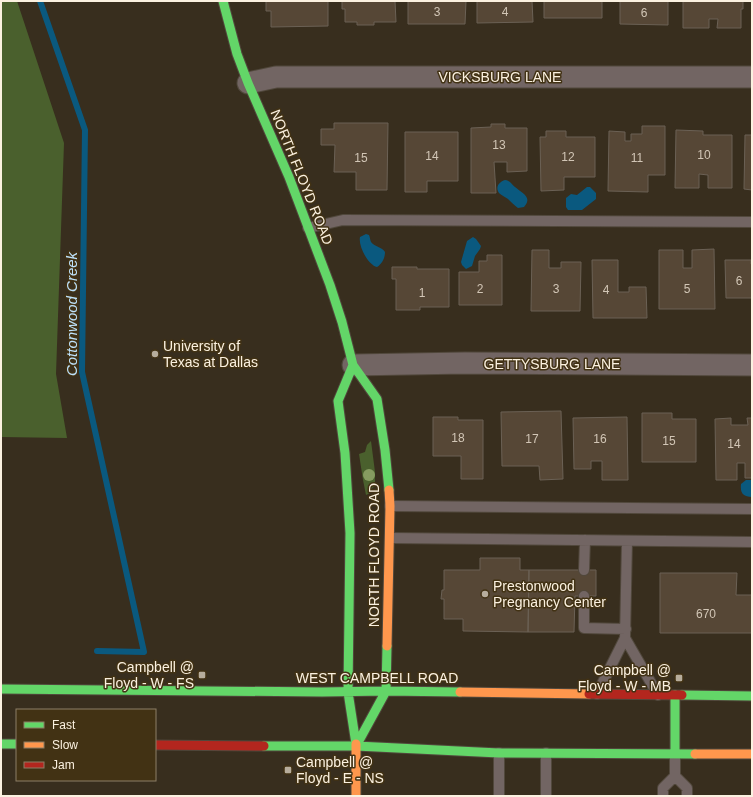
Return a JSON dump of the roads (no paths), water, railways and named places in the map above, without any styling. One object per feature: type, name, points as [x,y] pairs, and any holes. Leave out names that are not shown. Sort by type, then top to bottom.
[{"type":"main road","name":"NORTH FLOYD ROAD","points":[[223,1],[235,47],[248,83],[289,177],[330,285],[342,322],[353,365],[376,399],[386,450],[390,506],[386,691],[356,746]]},
{"type":"main road","name":"NORTH FLOYD ROAD","points":[[353,365],[338,401],[345,453],[350,532],[348,692],[356,746],[356,796]]},
{"type":"main road","name":"WEST CAMPBELL ROAD","points":[[1,689],[322,692],[386,691],[752,696]]},
{"type":"main road","points":[[675,695],[675,754]]},
{"type":"main road","points":[[1,744],[16,744]]},
{"type":"main road","points":[[156,745],[356,746],[500,753],[752,754]]},
{"type":"street","name":"VICKSBURG LANE","points":[[248,83],[276,77],[752,77]]},
{"type":"street","name":"GETTYSBURG LANE","points":[[353,365],[473,363],[752,365]]},
{"type":"lane","points":[[308,228],[343,220],[752,222]]},
{"type":"lane","points":[[390,506],[752,509]]},
{"type":"lane","points":[[390,538],[752,542]]},
{"type":"lane","points":[[584,570],[585,540]]},
{"type":"lane","points":[[597,694],[626,634],[627,541]]},
{"type":"lane","points":[[584,596],[584,628],[626,634]]},
{"type":"lane","points":[[626,634],[658,695]]},
{"type":"lane","points":[[499,796],[500,753]]},
{"type":"lane","points":[[546,753],[546,796]]},
{"type":"lane","points":[[663,796],[663,788],[675,776],[675,754]]},
{"type":"lane","points":[[675,776],[687,788],[687,796]]},
{"type":"water","points":[[505,180],[510,182],[526,196],[527,200],[524,207],[518,208],[499,193],[497,189],[498,185]]},
{"type":"water","points":[[587,187],[590,187],[596,193],[596,199],[582,210],[568,210],[566,207],[566,198],[571,194],[577,195]]},
{"type":"water","points":[[366,234],[369,235],[373,244],[385,252],[383,261],[377,267],[370,263],[362,250],[360,237]]},
{"type":"water","points":[[473,237],[481,246],[475,256],[472,266],[466,269],[461,262],[467,241]]},
{"type":"water","points":[[746,480],[752,480],[752,497],[744,495],[741,490],[741,484]]},
{"type":"waterway","name":"Cottonwood Creek","points":[[40,1],[85,130],[82,372],[144,652],[97,651]]},
{"type":"place","name":"University of Texas at Dallas","points":[[155,354]]},
{"type":"place","name":"Prestonwood Pregnancy Center","points":[[485,594]]},
{"type":"place","name":"Campbell @ Floyd - W - FS","points":[[202,675]]},
{"type":"place","name":"Campbell @ Floyd - W - MB","points":[[679,678]]},
{"type":"place","name":"Campbell @ Floyd - E - NS","points":[[288,770]]}]
